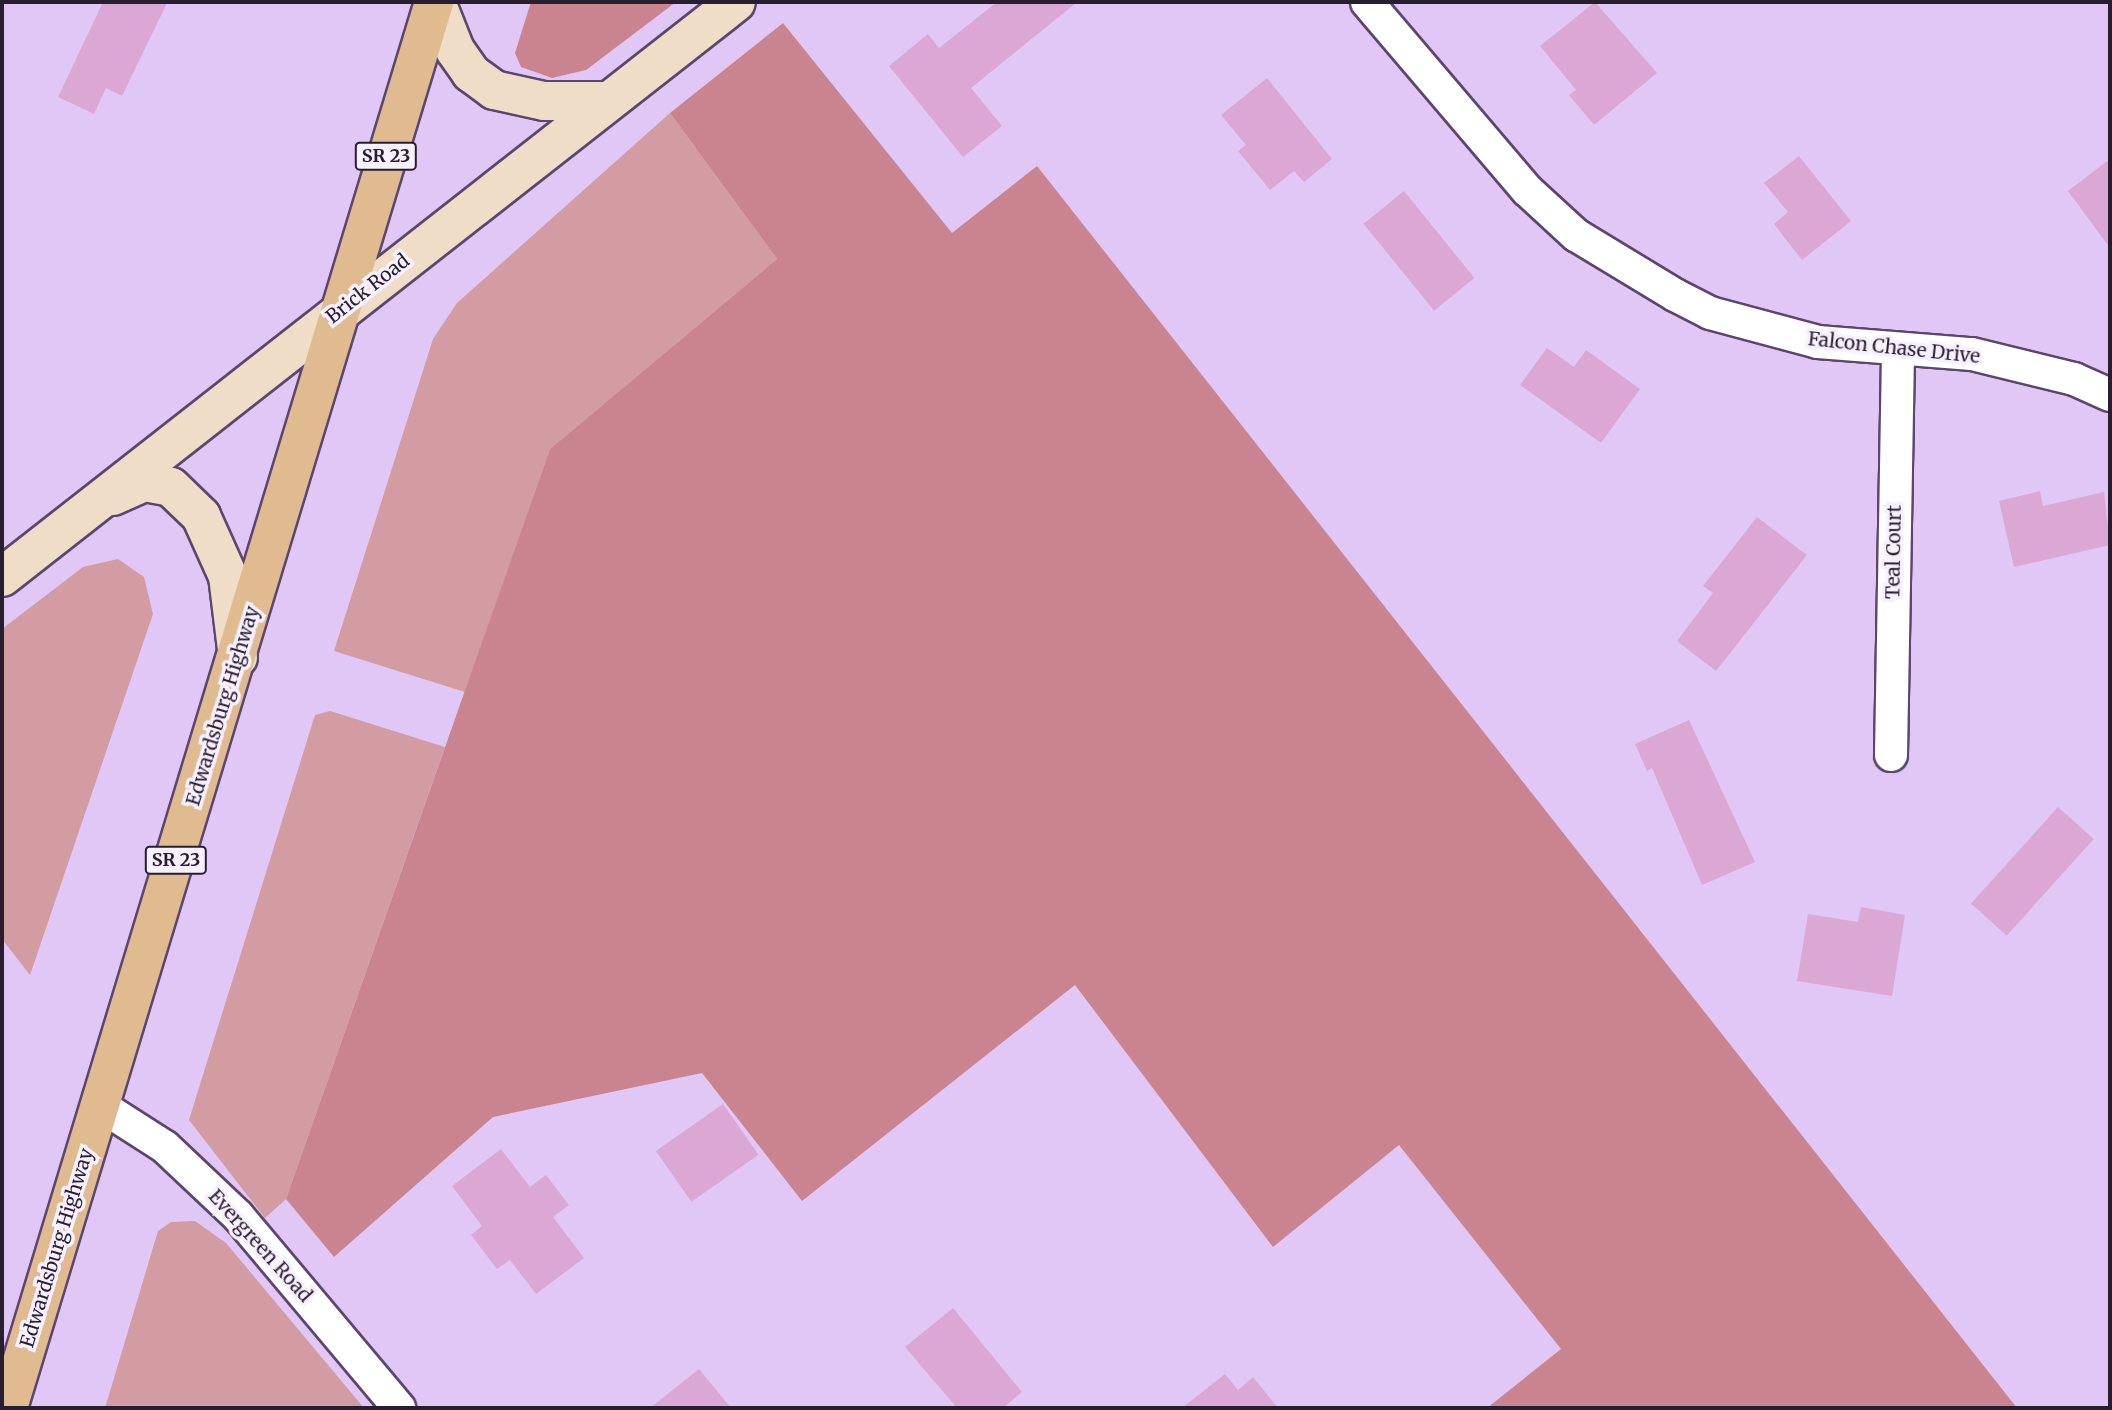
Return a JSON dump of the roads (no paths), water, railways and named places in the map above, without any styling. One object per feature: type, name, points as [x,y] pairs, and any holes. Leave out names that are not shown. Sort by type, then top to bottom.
[{"type":"main road","name":"Edwardsburg Highway","points":[[8,1408],[238,658],[340,310],[435,2]]},
{"type":"street","points":[[435,2],[455,50],[471,73],[494,90],[544,100],[608,101]]},
{"type":"street","name":"Brick Road","points":[[2,577],[736,2]]},
{"type":"street","name":"Falcon Chase Drive","points":[[1373,5],[1527,190],[1624,268],[1710,313],[1818,342],[1972,354],[2074,379],[2110,395]]},
{"type":"street","name":"Teal Court","points":[[1891,755],[1898,349]]},
{"type":"street","points":[[95,504],[145,482],[171,487],[201,516],[228,576],[238,658]]},
{"type":"street","name":"Evergreen Road","points":[[101,1106],[165,1147],[238,1216],[399,1408]]}]
